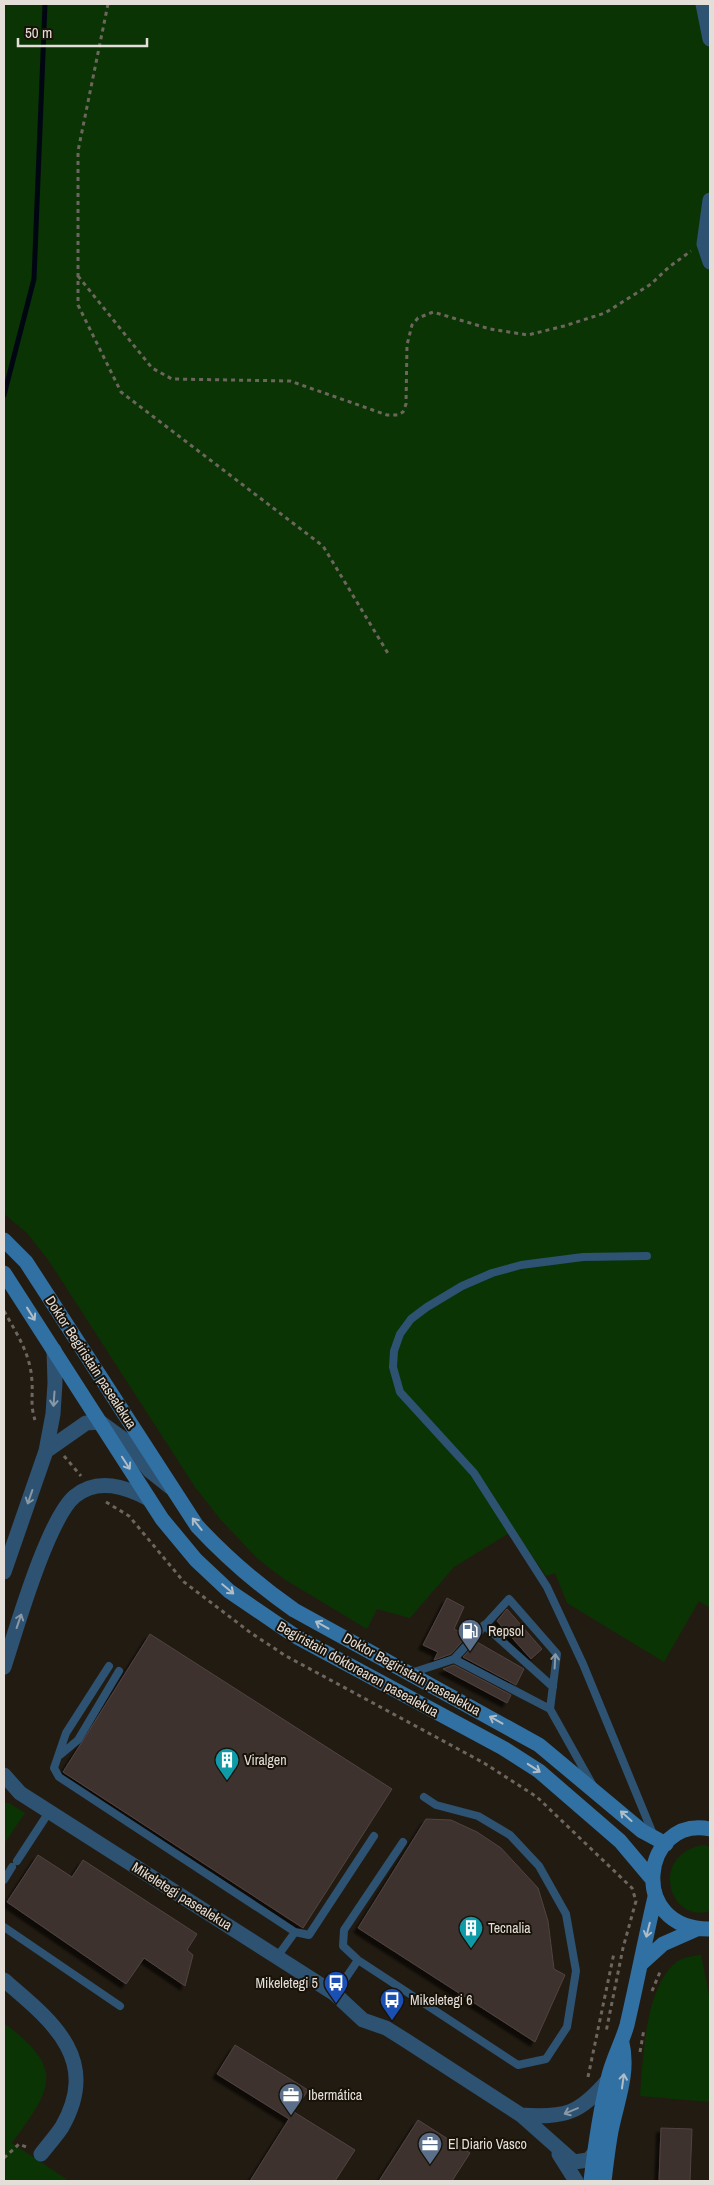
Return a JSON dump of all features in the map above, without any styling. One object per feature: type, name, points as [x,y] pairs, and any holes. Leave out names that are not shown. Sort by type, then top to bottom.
[{"type":"main road","name":"Doktor Begiristain pasealekua","points":[[4,1240],[26,1262],[197,1526],[231,1562],[260,1587],[294,1610],[539,1745],[596,1790],[642,1831],[660,1840]]},
{"type":"main road","name":"Doktor Begiristain pasealekua","points":[[4,1273],[100,1422]]},
{"type":"main road","name":"Begiristain doktorearen pasealekua","points":[[100,1422],[162,1519],[196,1560],[229,1591],[295,1636],[503,1748],[539,1771],[620,1841],[652,1879]]},
{"type":"main road","points":[[704,1929],[684,1926],[672,1919],[662,1909],[655,1897],[652,1879],[653,1866],[658,1854],[660,1840],[691,1829],[710,1829]]},
{"type":"main road","points":[[591,2181],[594,2152],[608,2080],[613,2062],[622,2043],[642,1963],[655,1897]]},
{"type":"main road","points":[[642,1963],[663,1944],[704,1929]]},
{"type":"main road","points":[[604,2181],[614,2119],[623,2082],[625,2056],[622,2043]]},
{"type":"street","points":[[703,4],[710,39]]},
{"type":"street","points":[[710,200],[704,244],[710,262]]},
{"type":"street","points":[[4,1572],[46,1451],[53,1414],[55,1383],[54,1350]]},
{"type":"street","name":"Doktor Begiristain pasealekua","points":[[46,1451],[86,1423],[100,1422],[126,1441],[150,1471],[173,1489]]},
{"type":"street","points":[[4,1667],[56,1523],[74,1496],[87,1489],[114,1486],[130,1490],[149,1499]]},
{"type":"street","name":"Mikeletegi pasealekua","points":[[4,1775],[20,1793],[339,1997],[363,2020],[386,2028],[521,2115],[574,2162],[588,2160],[594,2152]]},
{"type":"street","name":"Mikeletegi pasealekua","points":[[4,1790],[20,1793]]},
{"type":"street","points":[[4,1980],[62,2034],[74,2058],[78,2076],[74,2099],[62,2127],[41,2154]]},
{"type":"street","name":"Mikeletegi pasealekua","points":[[521,2115],[549,2117],[579,2108],[593,2098],[608,2080]]},
{"type":"street","points":[[594,2152],[604,2144],[608,2126],[614,2119]]},
{"type":"street","name":"Mikeletegi pasealekua","points":[[556,2148],[576,2181]]},
{"type":"lane","points":[[647,1256],[583,1257],[520,1265],[492,1273],[455,1290],[427,1306],[411,1319],[400,1334],[394,1351],[393,1366],[400,1392],[474,1473],[547,1587],[583,1664],[597,1704],[660,1840]]},
{"type":"lane","points":[[411,1674],[454,1658],[509,1599],[557,1654],[550,1709]]},
{"type":"lane","points":[[484,1625],[553,1687]]},
{"type":"lane","points":[[454,1658],[550,1709],[596,1790]]},
{"type":"lane","points":[[109,1666],[66,1733],[54,1768],[59,1777],[295,1932],[309,1936],[374,1836]]},
{"type":"lane","points":[[60,1754],[78,1740],[119,1671]]},
{"type":"lane","points":[[403,1842],[344,1930],[343,1946],[358,1960],[518,2065],[546,2059],[567,2027],[576,1971],[566,1914],[540,1866],[510,1835],[478,1816],[436,1804],[424,1797]]},
{"type":"lane","points":[[4,1880],[49,1812]]},
{"type":"lane","points":[[4,1928],[120,2006]]},
{"type":"lane","points":[[277,1957],[295,1932]]},
{"type":"lane","points":[[339,1997],[358,1960]]},
{"type":"path","points":[[108,4],[78,151],[78,305],[121,392],[323,546],[389,655]]},
{"type":"path","points":[[78,276],[152,368],[172,379],[290,381],[387,415],[398,415],[404,412],[406,404],[407,345],[412,325],[418,318],[433,312],[490,329],[528,335],[564,326],[605,312],[651,284],[684,255],[704,244]]},
{"type":"path","points":[[4,1311],[26,1348],[32,1382],[30,1404],[37,1425]]},
{"type":"path","points":[[62,1454],[86,1481]]},
{"type":"path","points":[[100,1497],[129,1516],[184,1582],[251,1633],[286,1656],[484,1763],[537,1797],[632,1888],[636,1901],[623,1948],[606,2033]]},
{"type":"path","points":[[588,2080],[614,1953]]},
{"type":"path","points":[[4,2158],[19,2144],[41,2154]]},
{"type":"green space","points":[[4,4],[710,4],[710,1608],[699,1601],[664,1662],[567,1603],[555,1573],[546,1576],[514,1530],[454,1567],[410,1618],[377,1609],[367,1629],[284,1579],[258,1559],[220,1519],[195,1487],[49,1261],[27,1233],[4,1214]]},
{"type":"green space","points":[[4,1803],[9,1803],[25,1813],[4,1844]]},
{"type":"green space","points":[[704,1845],[710,1847],[710,1911],[695,1912],[684,1907],[675,1898],[671,1886],[671,1873],[676,1861],[687,1851]]},
{"type":"green space","points":[[701,1955],[710,2000],[710,2102],[640,2096],[648,2023],[652,2004],[659,1987],[667,1972],[678,1961]]},
{"type":"green space","points":[[4,2023],[24,2039],[37,2053],[44,2066],[46,2079],[44,2093],[37,2107],[12,2143],[69,2181],[4,2181]]},
{"type":"building","points":[[447,1598],[464,1607],[454,1629],[467,1636],[451,1654],[434,1660],[438,1652],[423,1645]]},
{"type":"building","points":[[507,1609],[542,1649],[531,1659],[497,1621]]},
{"type":"building","name":"Viralgen","points":[[150,1634],[392,1789],[303,1928],[63,1772]]},
{"type":"building","points":[[477,1642],[524,1669],[516,1685],[463,1657]]},
{"type":"building","points":[[454,1665],[511,1695],[507,1703],[443,1669]]},
{"type":"building","name":"Tecnalia","points":[[426,1819],[451,1820],[477,1832],[501,1848],[538,1888],[548,1921],[554,1969],[565,1975],[535,2042],[358,1928]]},
{"type":"building","points":[[38,1855],[72,1877],[83,1860],[197,1934],[187,1950],[193,1955],[185,1986],[144,1958],[126,1984],[7,1902]]},
{"type":"building","name":"Ibermática","points":[[235,2045],[308,2090],[294,2112],[355,2150],[335,2181],[250,2181],[289,2119],[217,2074]]},
{"type":"building","points":[[418,2120],[470,2153],[452,2181],[379,2181]]},
{"type":"building","points":[[661,2128],[692,2129],[690,2181],[659,2181]]},
{"type":"waterway","points":[[4,395],[34,279],[45,4]]},
{"type":"place","name":"Repsol","points":[[470,1652]]},
{"type":"place","name":"Viralgen","points":[[227,1781]]},
{"type":"place","name":"Tecnalia","points":[[471,1949]]},
{"type":"place","name":"Mikeletegi 5","points":[[336,2004]]},
{"type":"place","name":"Mikeletegi 6","points":[[392,2021]]},
{"type":"place","name":"Ibermática","points":[[291,2116]]},
{"type":"place","name":"El Diario Vasco","points":[[430,2165]]}]
